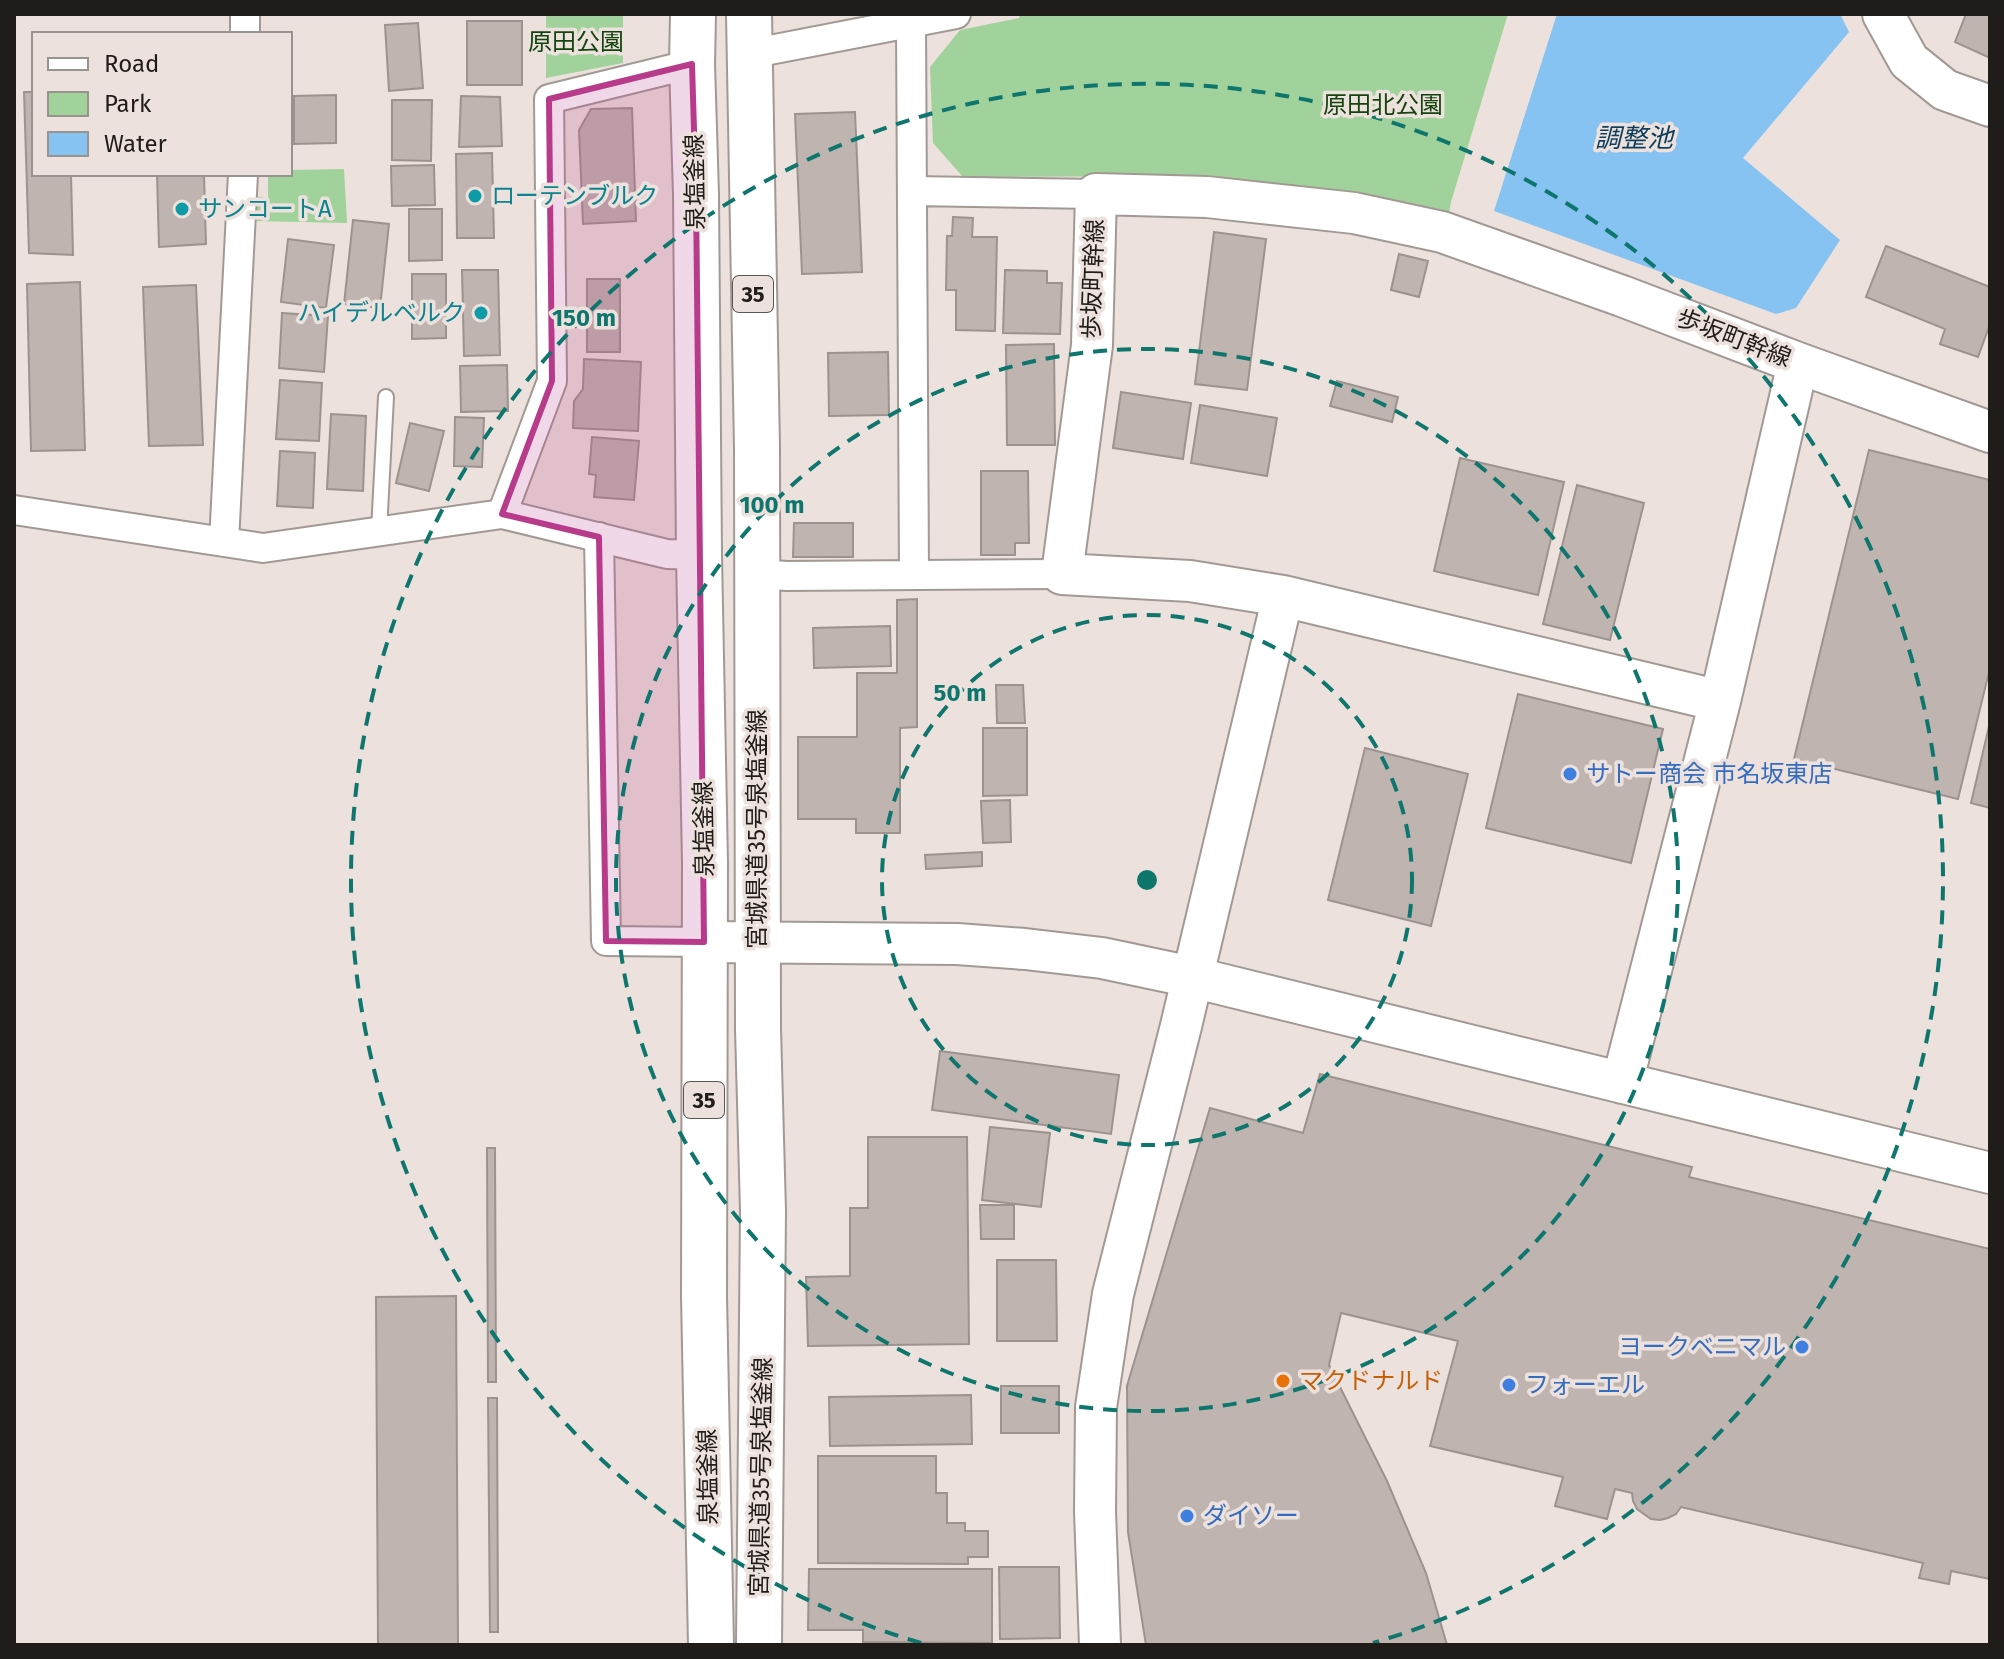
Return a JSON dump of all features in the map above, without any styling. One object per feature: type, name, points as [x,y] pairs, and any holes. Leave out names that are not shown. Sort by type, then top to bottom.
[{"type":"main road","name":"泉塩釜線","points":[[693,14],[705,863],[704,1296],[711,1645]]},
{"type":"main road","name":"宮城県道35号泉塩釜線","points":[[749,34],[757,448],[757,941],[763,1211],[759,1645]]},
{"type":"street","points":[[749,34],[866,23],[911,23],[956,14]]},
{"type":"street","points":[[1883,14],[1909,61],[1945,90],[1990,106]]},
{"type":"street","points":[[911,23],[914,575]]},
{"type":"street","points":[[502,514],[552,381],[549,99],[692,64]]},
{"type":"street","points":[[224,542],[243,176]]},
{"type":"street","points":[[913,191],[1096,194]]},
{"type":"street","name":"歩坂町幹線","points":[[1062,574],[1092,345],[1096,194],[1207,197],[1354,213],[1442,232],[1990,432]]},
{"type":"street","points":[[1622,1083],[1720,701],[1798,363]]},
{"type":"street","points":[[14,510],[263,548],[502,514],[667,554],[699,555]]},
{"type":"street","points":[[599,537],[606,941],[957,944],[1102,958],[1192,977],[1990,1173]]},
{"type":"street","points":[[756,574],[1062,574],[1190,581],[1283,596],[1720,701]]},
{"type":"street","points":[[1100,1645],[1095,1512],[1096,1407],[1113,1294],[1176,1047],[1283,596]]},
{"type":"lane","points":[[379,531],[386,397]]},
{"type":"highlighted area","points":[[692,64],[696,195],[704,942],[606,941],[599,537],[502,514],[552,381],[549,99]]},
{"type":"green space","name":"原田公園","points":[[546,14],[623,14],[623,63],[546,78]]},
{"type":"green space","name":"原田北公園","points":[[1020,14],[1508,14],[1448,219],[1360,194],[1208,176],[963,177],[933,143],[930,67],[960,30],[1019,18]]},
{"type":"green space","points":[[344,169],[347,223],[255,221],[255,196],[268,198],[268,176],[292,176],[292,170]]},
{"type":"water","name":"調整池","points":[[1557,14],[1840,14],[1849,32],[1743,158],[1840,240],[1796,308],[1776,314],[1494,211]]},
{"type":"building","points":[[1966,14],[1990,14],[1990,58],[1955,42]]},
{"type":"building","points":[[467,21],[522,21],[522,85],[467,85]]},
{"type":"building","points":[[418,23],[423,88],[389,91],[385,25]]},
{"type":"building","points":[[24,92],[32,92],[32,176],[71,176],[73,255],[29,253]]},
{"type":"building","points":[[336,95],[336,143],[294,144],[294,96]]},
{"type":"building","points":[[461,96],[500,97],[502,146],[459,147]]},
{"type":"building","points":[[392,100],[432,100],[431,161],[392,160]]},
{"type":"building","points":[[632,108],[636,221],[583,224],[579,130],[591,109]]},
{"type":"building","points":[[855,112],[862,272],[802,274],[795,114]]},
{"type":"building","name":"ローテンブルク","points":[[492,153],[494,238],[457,238],[456,154]]},
{"type":"building","points":[[434,165],[435,205],[392,206],[391,166]]},
{"type":"building","name":"サンコートA","points":[[157,176],[204,176],[206,244],[159,247]]},
{"type":"building","points":[[409,209],[442,209],[442,260],[409,261]]},
{"type":"building","points":[[953,217],[973,218],[972,237],[997,237],[995,331],[956,330],[956,290],[946,290],[947,236],[952,236]]},
{"type":"building","points":[[353,220],[389,224],[380,308],[344,304]]},
{"type":"building","points":[[1214,232],[1266,239],[1247,390],[1195,384]]},
{"type":"building","points":[[288,239],[334,245],[326,308],[281,302]]},
{"type":"building","points":[[1886,246],[1990,287],[1990,324],[1978,357],[1940,344],[1945,329],[1866,297]]},
{"type":"building","points":[[1399,254],[1428,261],[1419,297],[1391,290]]},
{"type":"building","name":"ハイデルベルク","points":[[462,270],[498,270],[500,355],[464,356]]},
{"type":"building","points":[[1005,270],[1047,271],[1047,283],[1062,283],[1060,334],[1003,333]]},
{"type":"building","points":[[412,274],[446,274],[446,338],[412,339]]},
{"type":"building","points":[[587,279],[620,279],[620,352],[587,352]]},
{"type":"building","points":[[80,282],[85,450],[31,451],[27,284]]},
{"type":"building","points":[[196,285],[203,445],[149,446],[143,287]]},
{"type":"building","points":[[282,313],[328,316],[324,372],[279,368]]},
{"type":"building","points":[[1054,344],[1055,445],[1007,445],[1006,345]]},
{"type":"building","points":[[888,352],[889,415],[829,416],[828,353]]},
{"type":"building","points":[[584,359],[641,362],[638,431],[573,428],[574,401],[583,389]]},
{"type":"building","points":[[507,365],[508,411],[461,412],[460,366]]},
{"type":"building","points":[[280,380],[322,383],[319,441],[276,439]]},
{"type":"building","points":[[1337,381],[1398,397],[1392,422],[1330,406]]},
{"type":"building","points":[[1121,392],[1191,403],[1183,459],[1113,448]]},
{"type":"building","points":[[1200,405],[1277,418],[1267,476],[1191,463]]},
{"type":"building","points":[[331,414],[366,416],[363,491],[327,489]]},
{"type":"building","points":[[455,417],[484,418],[482,467],[454,466]]},
{"type":"building","points":[[410,423],[444,431],[429,491],[396,483]]},
{"type":"building","points":[[592,437],[639,441],[634,500],[594,497],[596,475],[589,474]]},
{"type":"building","points":[[1869,450],[1990,480],[1990,668],[1958,799],[1794,759]]},
{"type":"building","points":[[280,451],[315,453],[313,508],[277,506]]},
{"type":"building","points":[[1460,458],[1564,482],[1538,595],[1434,571]]},
{"type":"building","points":[[981,471],[1028,471],[1029,543],[1015,543],[1015,555],[981,555]]},
{"type":"building","points":[[1577,485],[1644,503],[1610,640],[1543,624]]},
{"type":"building","points":[[794,523],[853,523],[853,557],[793,557]]},
{"type":"building","points":[[917,599],[917,727],[900,728],[900,833],[856,833],[856,819],[798,819],[798,737],[857,737],[857,673],[897,673],[897,600]]},
{"type":"building","points":[[890,626],[891,666],[814,668],[813,628]]},
{"type":"building","points":[[996,685],[1023,685],[1025,723],[997,723]]},
{"type":"building","points":[[1518,694],[1663,729],[1631,863],[1486,828]]},
{"type":"building","points":[[1990,722],[1990,808],[1971,803]]},
{"type":"building","points":[[983,728],[1027,728],[1027,795],[983,796]]},
{"type":"building","points":[[1365,748],[1468,774],[1431,926],[1328,900]]},
{"type":"building","points":[[1010,800],[1011,842],[983,843],[981,801]]},
{"type":"building","points":[[982,852],[982,866],[926,869],[925,855]]},
{"type":"building","points":[[940,1051],[1119,1075],[1111,1134],[932,1110]]},
{"type":"building","points":[[1320,1074],[1692,1167],[1689,1177],[1990,1249],[1990,1579],[1951,1571],[1949,1584],[1919,1578],[1923,1563],[1681,1507],[1668,1518],[1651,1519],[1637,1509],[1632,1493],[1615,1489],[1607,1519],[1555,1506],[1563,1477],[1430,1446],[1458,1341],[1341,1313],[1329,1365],[1387,1481],[1426,1573],[1447,1645],[1146,1645],[1128,1532],[1127,1386],[1210,1108],[1303,1133]]},
{"type":"building","points":[[990,1127],[1050,1133],[1041,1207],[982,1200]]},
{"type":"building","points":[[868,1137],[967,1137],[969,1344],[808,1346],[806,1277],[850,1276],[850,1208],[868,1208]]},
{"type":"building","points":[[487,1148],[495,1148],[496,1382],[488,1382]]},
{"type":"building","points":[[980,1205],[1014,1205],[1014,1239],[981,1239]]},
{"type":"building","points":[[997,1260],[1056,1260],[1057,1341],[997,1341]]},
{"type":"building","points":[[456,1296],[458,1645],[378,1645],[376,1297]]},
{"type":"building","points":[[1001,1386],[1059,1386],[1059,1433],[1001,1433]]},
{"type":"building","points":[[971,1395],[972,1444],[830,1446],[829,1397]]},
{"type":"building","points":[[488,1398],[497,1398],[498,1632],[490,1632]]},
{"type":"building","points":[[818,1456],[936,1456],[936,1493],[947,1493],[947,1523],[965,1523],[965,1531],[988,1531],[988,1557],[968,1557],[968,1564],[818,1563]]},
{"type":"building","points":[[999,1567],[1059,1567],[1060,1638],[1000,1639]]},
{"type":"building","points":[[809,1569],[992,1569],[992,1643],[863,1642],[863,1630],[808,1630]]},
{"type":"place","name":"ローテンブルク","points":[[475,196]]},
{"type":"place","name":"サンコートA","points":[[182,209]]},
{"type":"place","name":"ハイデルベルク","points":[[481,313]]},
{"type":"place","name":"サトー商会 市名坂東店","points":[[1570,774]]},
{"type":"place","name":"ヨークベニマル","points":[[1802,1347]]},
{"type":"place","name":"マクドナルド","points":[[1283,1381]]},
{"type":"place","name":"フォーエル","points":[[1509,1385]]},
{"type":"place","name":"ダイソー","points":[[1187,1516]]}]
